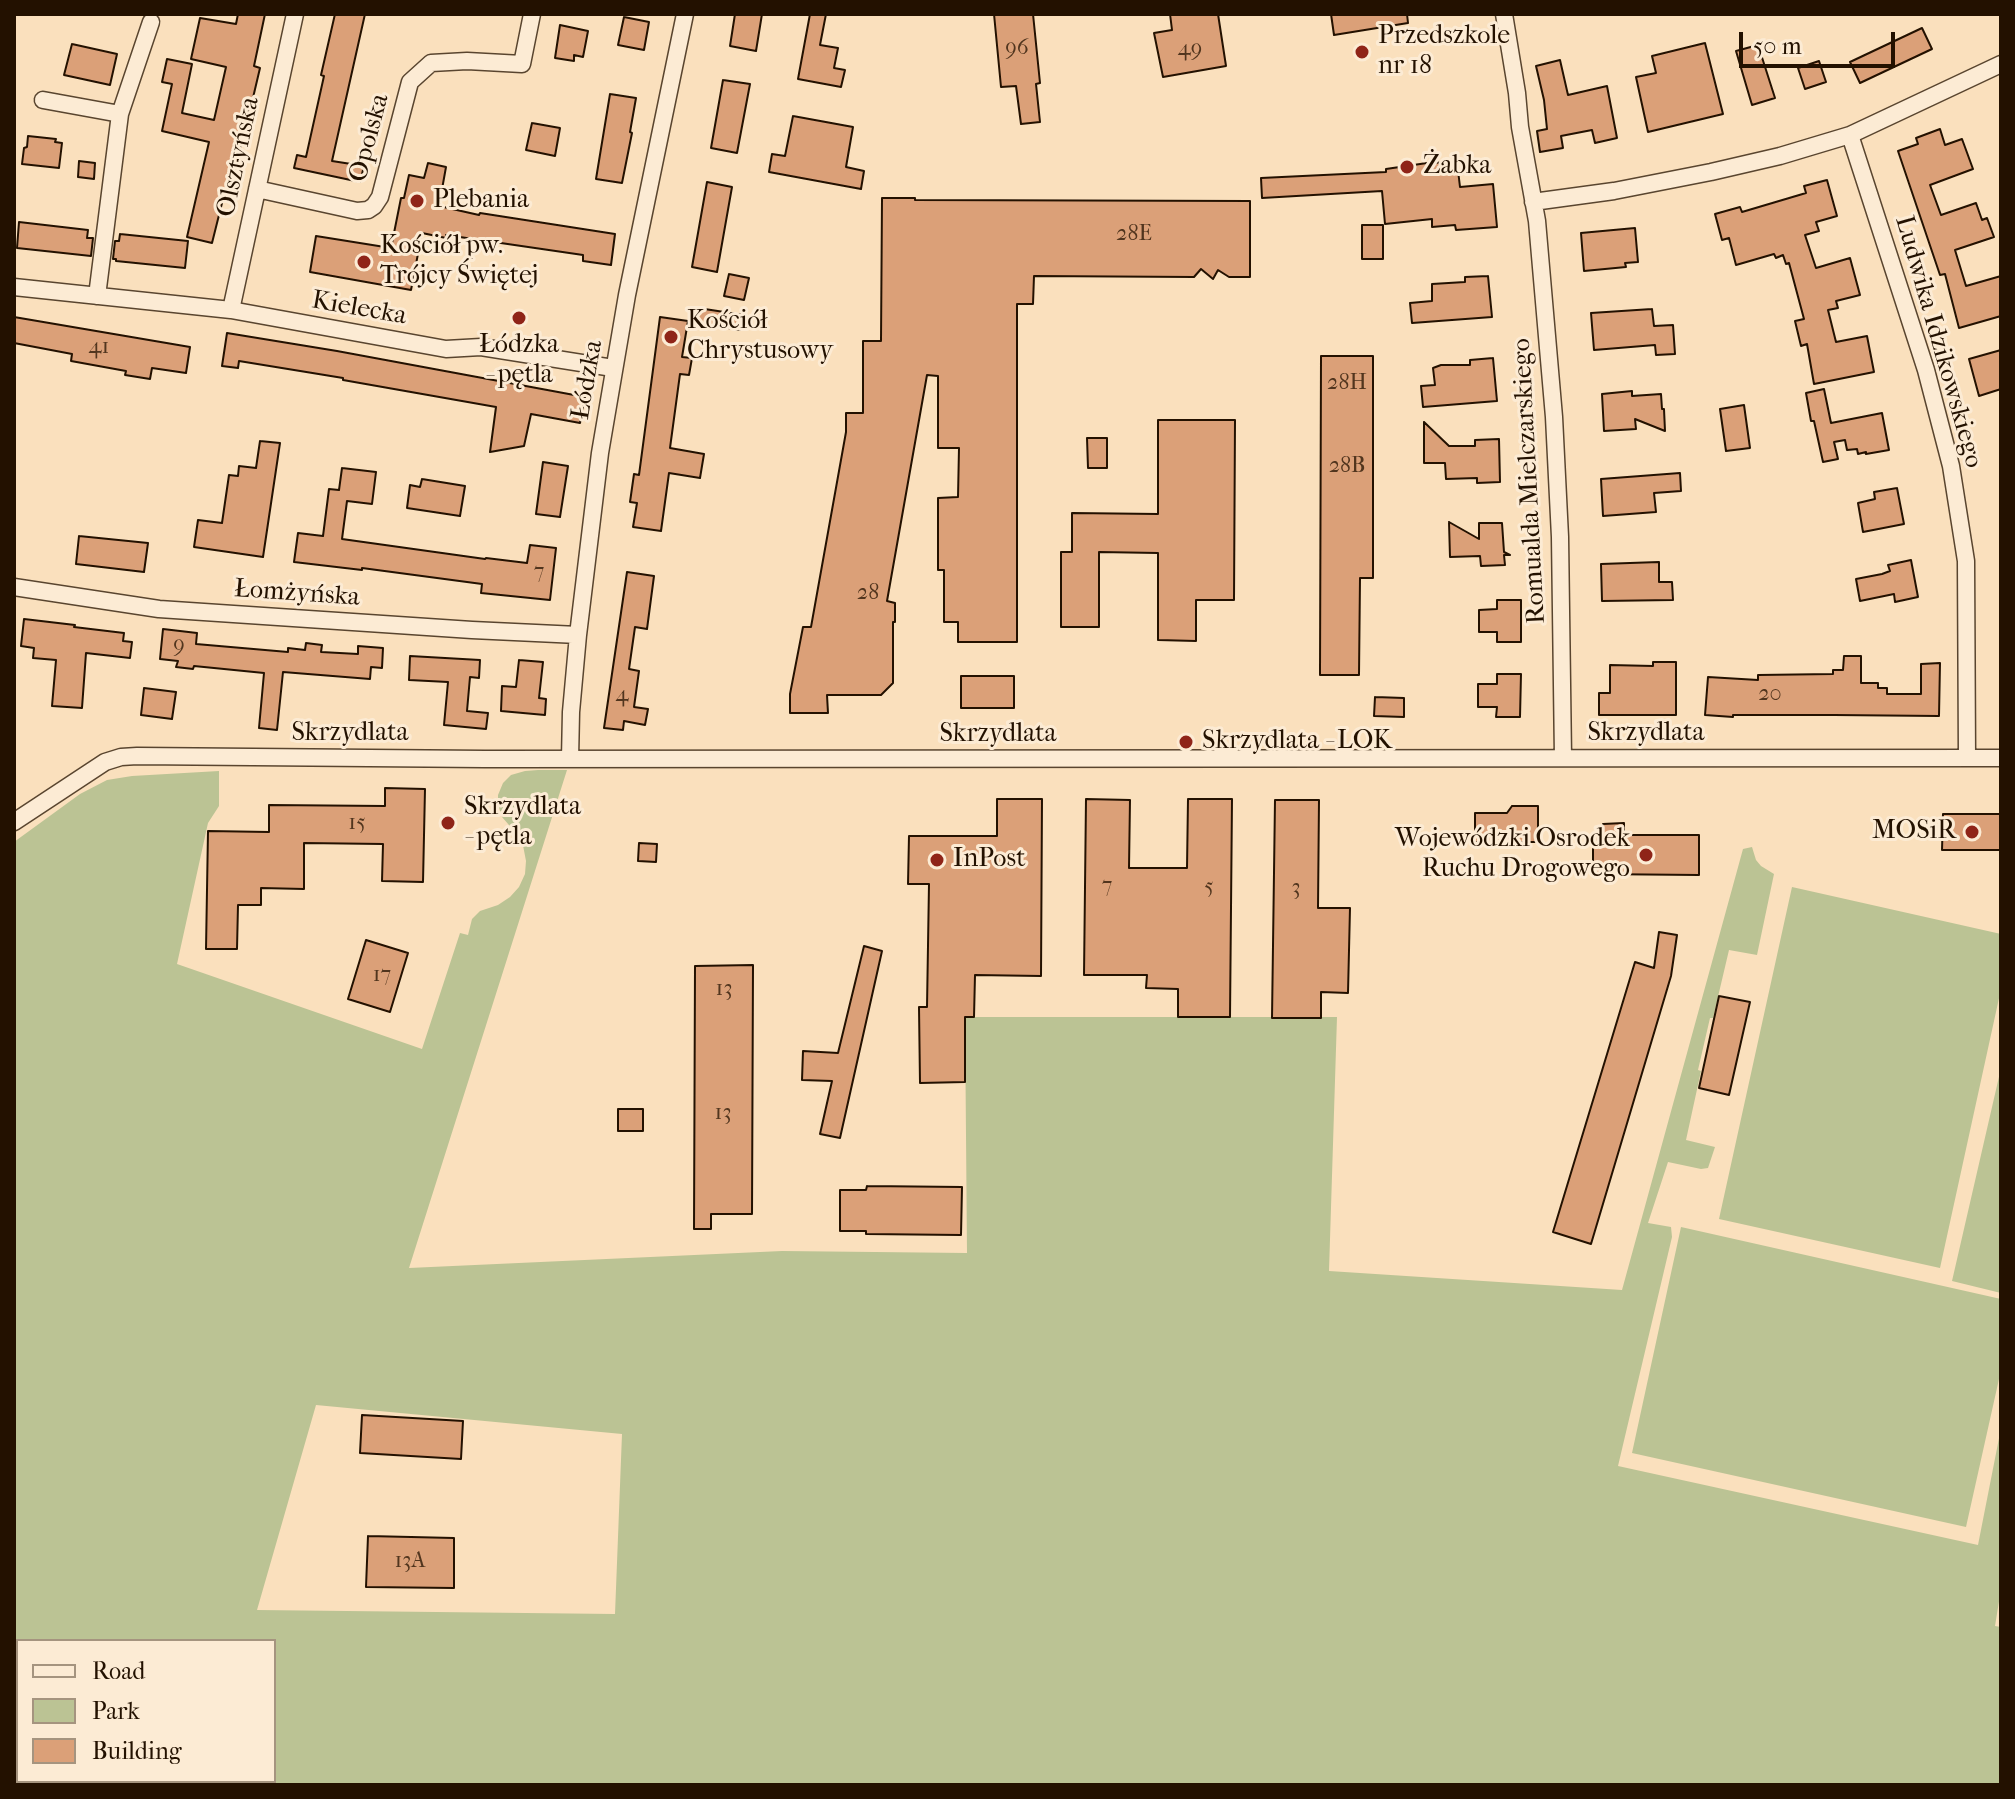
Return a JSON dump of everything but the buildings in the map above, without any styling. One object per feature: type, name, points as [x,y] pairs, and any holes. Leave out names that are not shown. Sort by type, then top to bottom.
[{"type":"street","name":"Olsztyńska","points":[[231,310],[295,14]]},
{"type":"street","name":"Opolska","points":[[257,189],[357,211],[368,210],[380,197],[410,82],[431,63],[522,64],[532,14]]},
{"type":"street","name":"Łódzka","points":[[570,759],[578,635],[613,368],[685,14]]},
{"type":"street","name":"Romualda Mielczarskiego","points":[[1504,14],[1537,221],[1554,417],[1560,537],[1563,758]]},
{"type":"street","points":[[97,296],[120,114],[151,22]]},
{"type":"street","points":[[1533,202],[1614,191],[1780,156],[1850,135],[2001,64]]},
{"type":"street","points":[[43,100],[120,114]]},
{"type":"street","name":"Ludwika Idzikowskiego","points":[[1850,135],[1926,370],[1951,466],[1966,561],[1967,758]]},
{"type":"street","name":"Kielecka","points":[[14,287],[231,310],[446,349],[481,347],[613,368]]},
{"type":"street","name":"Łomżyńska","points":[[14,587],[159,609],[578,635]]},
{"type":"street","name":"Skrzydlata","points":[[14,822],[105,762],[121,757],[2001,758]]},
{"type":"green space","points":[[567,770],[409,1268],[782,1251],[967,1253],[965,1017],[1337,1017],[1329,1271],[1622,1290],[1743,849],[1752,847],[1756,860],[1774,874],[1757,955],[1729,950],[1698,1070],[1701,1071],[1686,1140],[1715,1147],[1708,1168],[1668,1162],[1648,1223],[1671,1227],[1672,1237],[1618,1466],[1978,1545],[2001,1428],[2001,1589],[1995,1626],[2001,1627],[2001,1785],[206,1785],[276,1783],[276,1639],[16,1639],[16,1783],[172,1783],[14,1785],[14,842],[80,794],[107,780],[219,771],[219,806],[208,823],[177,964],[422,1049],[460,933],[468,935],[472,919],[480,911],[510,897],[525,874],[522,840],[502,817],[498,804],[503,783],[511,775],[525,771]],"holes":[[[316,1405],[622,1434],[615,1614],[257,1610]]]},
{"type":"green space","points":[[1792,887],[2001,934],[2001,989],[1940,1268],[1719,1219]]},
{"type":"green space","points":[[2001,1068],[2001,1293],[1952,1281]]},
{"type":"green space","points":[[1681,1227],[2001,1299],[2001,1370],[1966,1527],[1632,1453]]},
{"type":"place","name":"Przedszkole nr 18","points":[[1362,52]]},
{"type":"place","name":"Żabka","points":[[1407,167]]},
{"type":"place","name":"Plebania","points":[[417,201]]},
{"type":"place","name":"Kościół pw. Trójcy Świętej","points":[[364,262]]},
{"type":"place","name":"Łódzka - pętla","points":[[519,318]]},
{"type":"place","name":"Kościół Chrystusowy","points":[[671,337]]},
{"type":"place","name":"Skrzydlata - LOK","points":[[1186,742]]},
{"type":"place","name":"Skrzydlata - pętla","points":[[448,823]]},
{"type":"place","name":"MOSiR","points":[[1972,832]]},
{"type":"place","name":"Wojewódzki Osrodek Ruchu Drogowego","points":[[1646,855]]},
{"type":"place","name":"InPost","points":[[937,860]]}]
